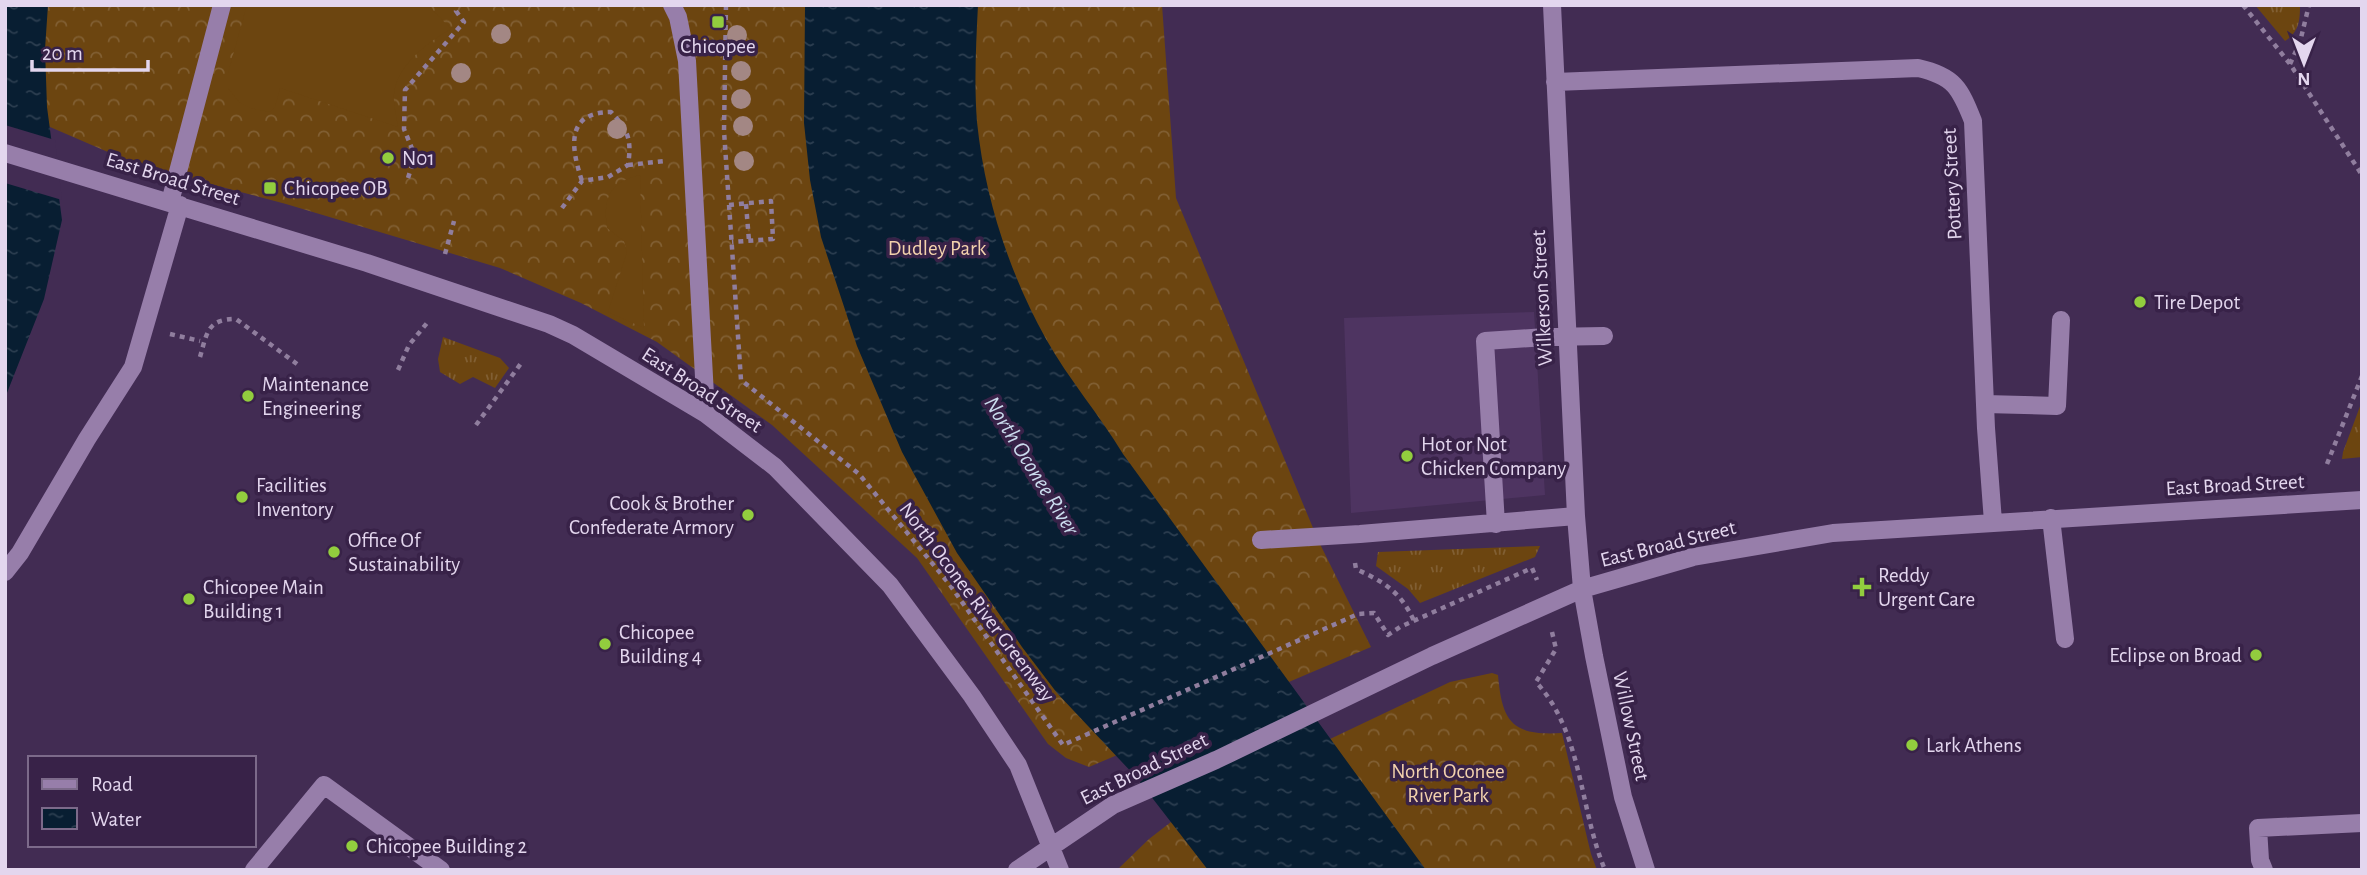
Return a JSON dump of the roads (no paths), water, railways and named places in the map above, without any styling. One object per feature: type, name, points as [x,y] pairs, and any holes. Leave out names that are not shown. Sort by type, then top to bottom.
[{"type":"street","points":[[5,572],[20,553],[133,367],[222,5]]},
{"type":"street","points":[[671,5],[678,17],[687,61],[706,414]]},
{"type":"street","name":"Wilkerson Street","points":[[1552,5],[1576,516],[1582,589]]},
{"type":"street","name":"Pottery Street","points":[[1555,82],[1918,68],[1938,73],[1956,85],[1973,121],[1985,404],[1993,522]]},
{"type":"street","name":"East Broad Street","points":[[5,153],[175,203],[549,324],[573,335],[706,414],[775,467],[890,585],[972,696],[1018,765],[1052,845],[1113,805],[1216,760],[1410,666],[1582,589],[1693,557],[1833,533],[2362,500]]},
{"type":"street","points":[[1985,404],[2057,406],[2061,320]]},
{"type":"street","points":[[1496,524],[1485,341],[1604,336]]},
{"type":"street","points":[[1261,540],[1576,516]]},
{"type":"street","points":[[2051,519],[2066,639]]},
{"type":"street","name":"Willow Street","points":[[1582,589],[1623,797],[1646,870]]},
{"type":"street","points":[[254,870],[324,785],[441,870]]},
{"type":"street","points":[[2264,870],[2260,860],[2258,828],[2362,823]]},
{"type":"street","points":[[1017,870],[1052,845],[1060,870]]},
{"type":"water","points":[[5,5],[48,5],[45,49],[47,107],[62,220],[44,299],[5,398]]},
{"type":"water","name":"North Oconee River","points":[[805,5],[978,5],[976,93],[981,151],[1001,234],[1033,314],[1055,354],[1123,454],[1426,870],[1208,870],[1136,777],[1057,693],[1022,647],[957,553],[902,452],[857,346],[821,237],[810,180],[804,123]]},
{"type":"place","name":"Chicopee","points":[[718,22]]},
{"type":"place","name":"N01","points":[[388,158]]},
{"type":"place","name":"Chicopee OB","points":[[270,188]]},
{"type":"place","name":"Tire Depot","points":[[2140,302]]},
{"type":"place","name":"Maintenance Engineering","points":[[248,396]]},
{"type":"place","name":"Hot or Not Chicken Company","points":[[1407,456]]},
{"type":"place","name":"Facilities Inventory","points":[[242,497]]},
{"type":"place","name":"Cook & Brother Confederate Armory","points":[[748,515]]},
{"type":"place","name":"Office Of Sustainability","points":[[334,552]]},
{"type":"place","name":"Reddy Urgent Care","points":[[1862,587]]},
{"type":"place","name":"Chicopee Main Building 1","points":[[189,599]]},
{"type":"place","name":"Chicopee Building 4","points":[[605,644]]},
{"type":"place","name":"Eclipse on Broad","points":[[2256,655]]},
{"type":"place","name":"Lark Athens","points":[[1912,745]]},
{"type":"place","name":"Chicopee Building 2","points":[[352,846]]},
{"type":"park label","name":"Dudley Park","points":[[937,248]]},
{"type":"park label","name":"North Oconee River Park","points":[[1448,783]]}]
